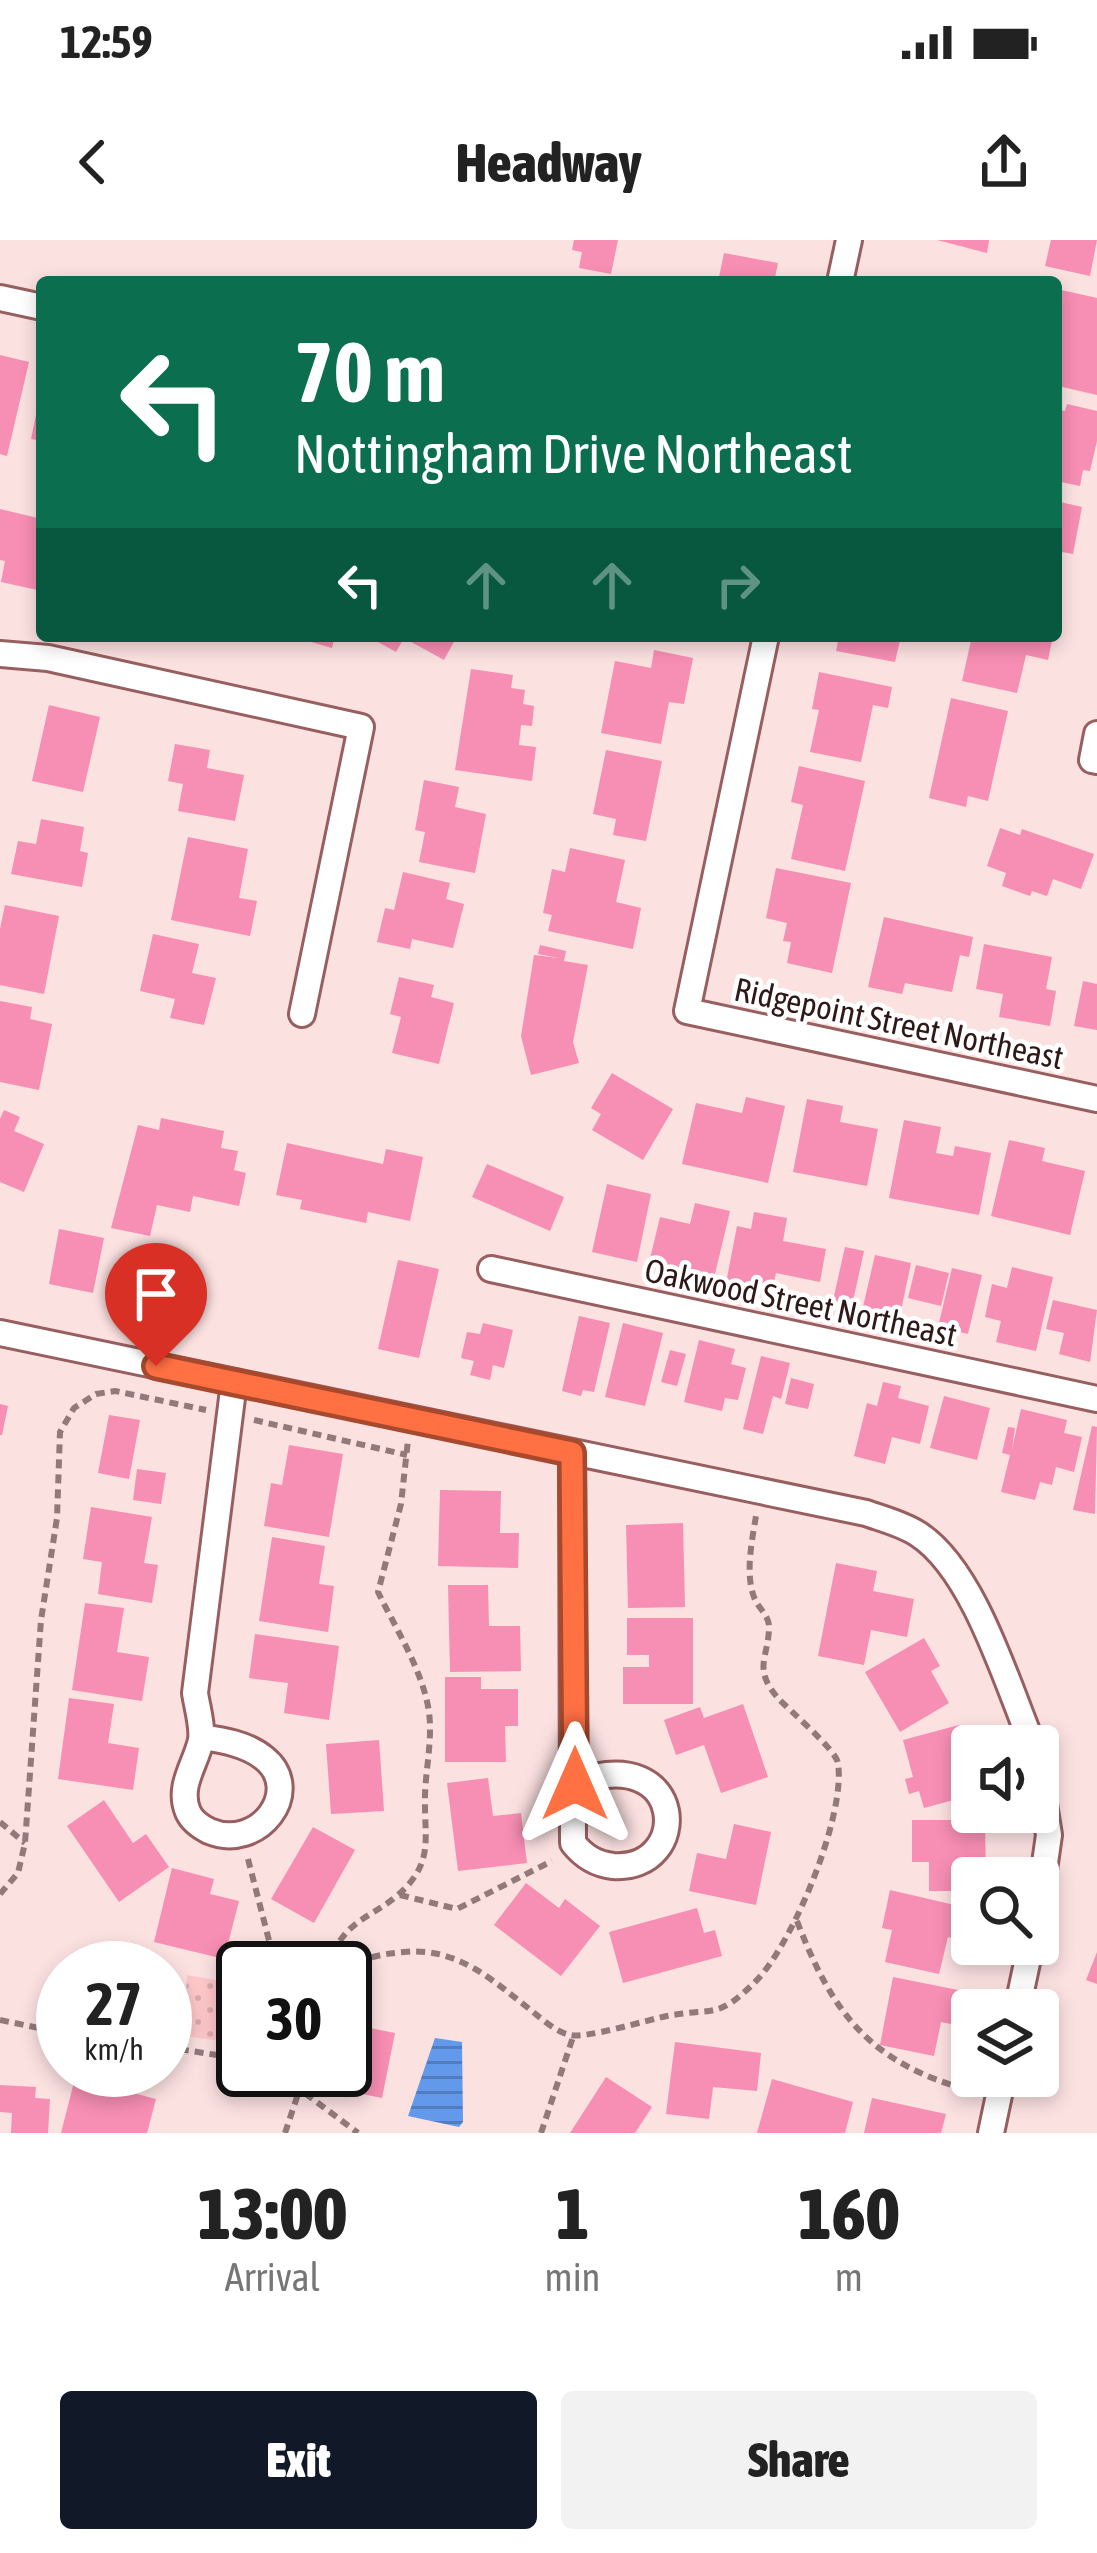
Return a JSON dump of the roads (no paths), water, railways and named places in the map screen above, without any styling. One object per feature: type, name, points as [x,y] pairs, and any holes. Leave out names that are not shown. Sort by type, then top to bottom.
[{"type":"street","points":[[841,276],[849,240]]},
{"type":"street","points":[[0,298],[36,306]]},
{"type":"street","name":"Ridgepoint Street Northeast","points":[[765,642],[687,1011],[1097,1099]]},
{"type":"street","points":[[0,654],[48,658],[361,727],[302,1014]]},
{"type":"street","points":[[1094,760],[1097,734]]},
{"type":"street","name":"Oakwood Street Northeast","points":[[491,1269],[1097,1399]]},
{"type":"street","points":[[0,1333],[866,1513],[920,1535],[963,1581],[1024,1725]]},
{"type":"street","points":[[202,1737],[248,1749],[266,1759],[274,1771],[278,1794],[265,1823],[241,1835],[214,1833],[188,1813],[187,1775],[202,1737],[195,1693],[234,1382]]},
{"type":"street","points":[[572,1453],[574,1843],[598,1864],[624,1867],[645,1860],[659,1848],[667,1813],[662,1798],[646,1782],[623,1772],[603,1773],[575,1784]]},
{"type":"street","points":[[991,2133],[999,2097]]},
{"type":"water","points":[[435,2038],[462,2042],[463,2122],[459,2127],[408,2116]]}]
